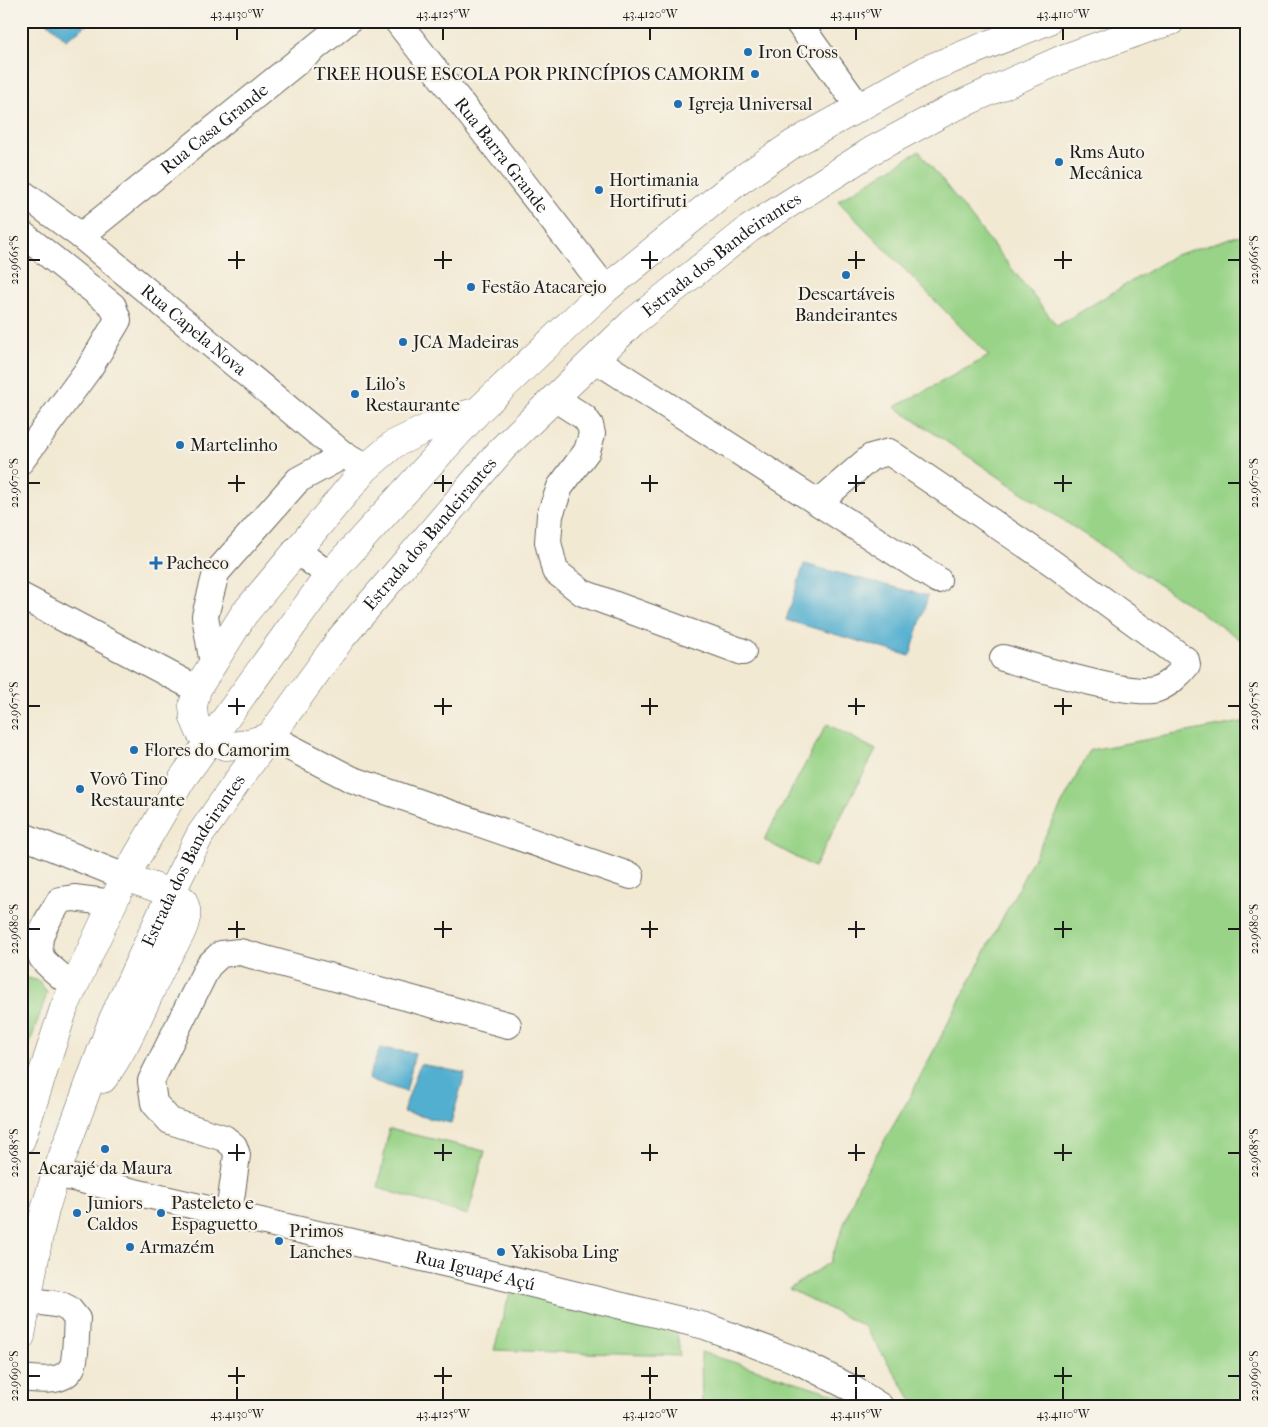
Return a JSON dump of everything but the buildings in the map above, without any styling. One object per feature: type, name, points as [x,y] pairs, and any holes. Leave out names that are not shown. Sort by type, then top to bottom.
[{"type":"main road","points":[[21,1140],[64,1008],[125,877],[182,779],[209,739],[330,575],[480,409],[606,289],[736,183],[793,144],[858,106],[928,69],[1047,21]]},
{"type":"main road","name":"Estrada dos Bandeirantes","points":[[21,1336],[42,1220],[86,1089],[112,1019],[200,835],[342,637],[503,448],[632,323],[749,229],[873,150],[950,109],[1065,58],[1171,21]]},
{"type":"main road","points":[[270,737],[240,745],[225,746],[209,739],[200,732],[194,718],[193,706],[197,689],[244,614],[296,550],[355,461],[434,425],[480,409]]},
{"type":"main road","points":[[125,877],[171,893]]},
{"type":"street","name":"Rua Casa Grande","points":[[81,236],[348,21]]},
{"type":"street","name":"Rua Barra Grande","points":[[397,21],[606,289]]},
{"type":"street","points":[[797,21],[858,106]]},
{"type":"street","name":"Rua Capela Nova","points":[[21,192],[81,236],[355,461]]},
{"type":"street","points":[[21,233],[113,306],[118,320],[90,367],[21,461]]},
{"type":"street","points":[[595,359],[938,580]]},
{"type":"street","points":[[554,398],[584,417],[590,425],[592,434],[587,451],[560,487],[550,515],[548,542],[555,571],[583,593],[744,652]]},
{"type":"street","points":[[819,502],[871,456],[888,452],[1051,562],[1186,660],[1187,665],[1181,673],[1156,690],[1124,690],[1003,658]]},
{"type":"street","points":[[212,664],[205,616],[216,573],[298,480],[355,461]]},
{"type":"street","points":[[296,550],[330,575]]},
{"type":"street","points":[[21,596],[197,689]]},
{"type":"street","points":[[270,737],[351,779],[631,876]]},
{"type":"street","points":[[21,835],[125,877]]},
{"type":"street","points":[[74,987],[42,958],[39,944],[44,927],[60,900],[74,898],[112,903]]},
{"type":"street","points":[[229,1214],[237,1155],[234,1146],[224,1138],[170,1121],[154,1103],[151,1081],[208,966],[221,954],[240,952],[508,1025]]},
{"type":"street","name":"Rua Iguapé Açú","points":[[56,1174],[470,1269],[706,1326],[796,1360],[853,1389],[880,1406]]},
{"type":"street","points":[[21,1378],[45,1380],[57,1378],[65,1374],[73,1366],[77,1320],[69,1309],[61,1305],[27,1300]]},
{"type":"green space","points":[[919,151],[1057,326],[1175,255],[1247,233],[1247,644],[895,407],[989,356],[838,201]]},
{"type":"green space","points":[[1247,721],[1247,1406],[916,1406],[864,1326],[789,1289],[830,1262],[859,1184],[907,1102],[1090,750]]},
{"type":"green space","points":[[827,724],[876,750],[814,867],[764,840]]},
{"type":"green space","points":[[21,976],[39,981],[47,993],[29,1046],[21,1050]]},
{"type":"green space","points":[[389,1129],[485,1151],[468,1215],[378,1188]]},
{"type":"green space","points":[[511,1289],[677,1330],[680,1356],[494,1350]]},
{"type":"green space","points":[[701,1352],[853,1400],[855,1406],[702,1406]]},
{"type":"water","points":[[46,21],[63,21],[66,24],[70,21],[92,21],[66,40]]},
{"type":"water","points":[[804,564],[928,596],[910,656],[786,620]]},
{"type":"water","points":[[380,1048],[415,1053],[406,1092],[368,1079]]},
{"type":"water","points":[[420,1064],[465,1073],[451,1123],[403,1112]]},
{"type":"place","name":"Iron Cross","points":[[748,52]]},
{"type":"place","name":"TREE HOUSE ESCOLA POR PRINCÍPIOS CAMORIM","points":[[755,74]]},
{"type":"place","name":"Igreja Universal","points":[[678,104]]},
{"type":"place","name":"Rms Auto Mecânica","points":[[1059,162]]},
{"type":"place","name":"Hortimania Hortifruti","points":[[599,190]]},
{"type":"place","name":"Descartáveis Bandeirantes","points":[[846,275]]},
{"type":"place","name":"Festão Atacarejo","points":[[471,287]]},
{"type":"place","name":"JCA Madeiras","points":[[403,342]]},
{"type":"place","name":"Lilo's Restaurante","points":[[355,394]]},
{"type":"place","name":"Martelinho","points":[[180,445]]},
{"type":"place","name":"Pacheco","points":[[156,563]]},
{"type":"place","name":"Flores do Camorim","points":[[134,750]]},
{"type":"place","name":"Vovô Tino Restaurante","points":[[80,789]]},
{"type":"place","name":"Acarajé da Maura","points":[[105,1149]]},
{"type":"place","name":"Juniors Caldos","points":[[77,1213]]},
{"type":"place","name":"Pasteleto e Espaguetto","points":[[161,1213]]},
{"type":"place","name":"Primos Lanches","points":[[279,1241]]},
{"type":"place","name":"Armazém","points":[[130,1247]]},
{"type":"place","name":"Yakisoba Ling","points":[[501,1252]]}]
